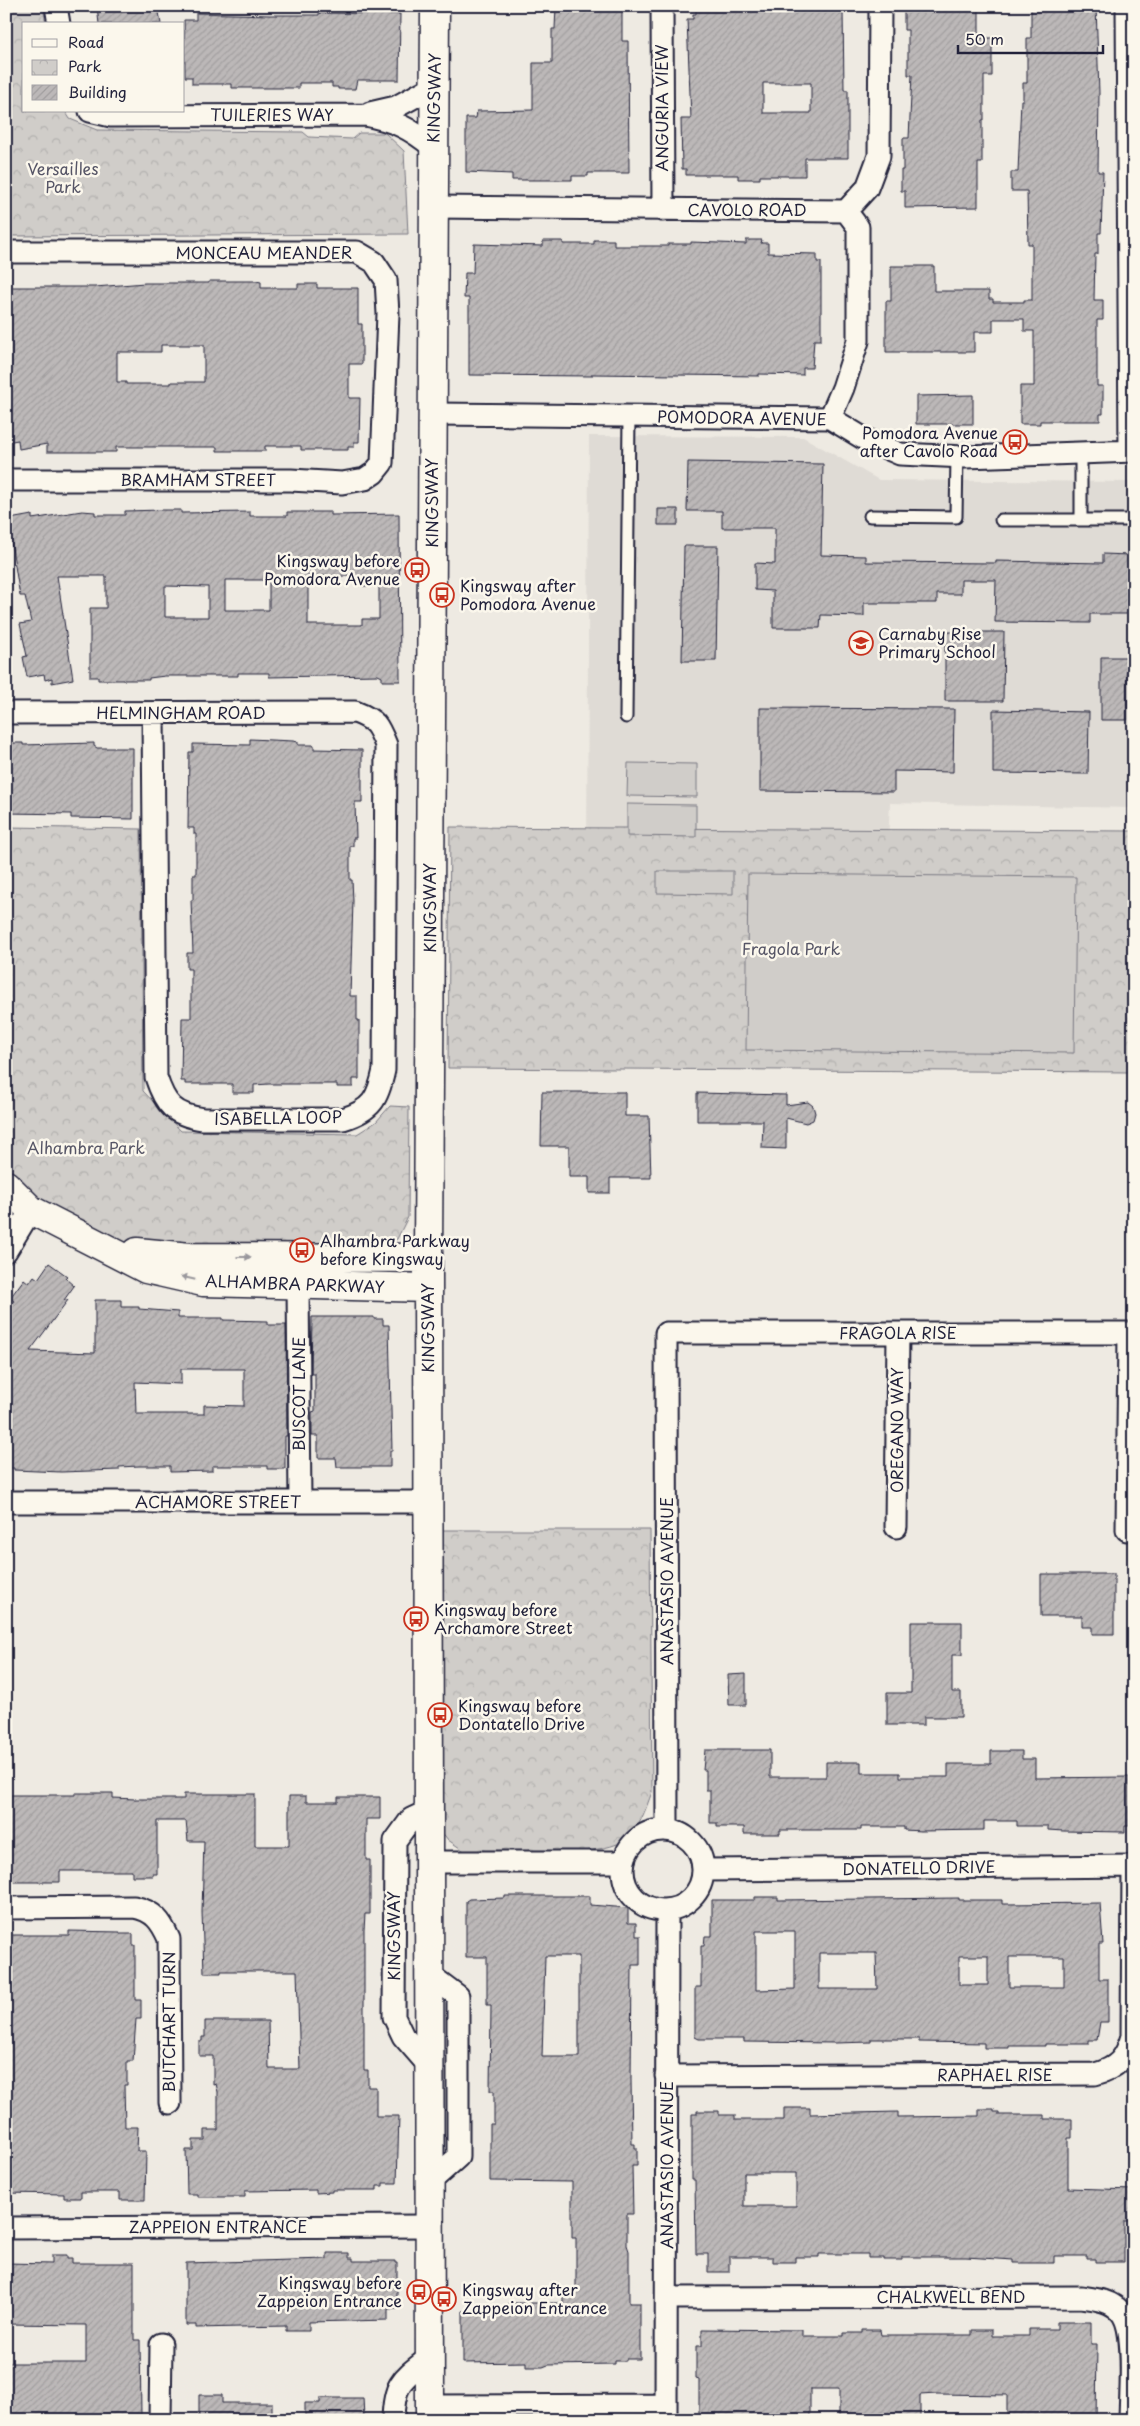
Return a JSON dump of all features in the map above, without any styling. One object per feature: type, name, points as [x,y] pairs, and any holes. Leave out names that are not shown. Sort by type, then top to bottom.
[{"type":"street","points":[[56,6],[59,22]]},
{"type":"street","name":"KINGSWAY","points":[[430,2413],[428,1258],[435,6]]},
{"type":"street","name":"ANGURIA VIEW","points":[[662,6],[663,210]]},
{"type":"street","points":[[830,418],[858,341],[858,227],[846,211],[867,188],[879,156],[880,6]]},
{"type":"street","points":[[1127,6],[1132,451]]},
{"type":"street","name":"TUILERIES WAY","points":[[365,115],[396,107],[434,86]]},
{"type":"street","name":"TUILERIES WAY","points":[[94,112],[111,116],[365,115],[391,120],[412,130],[434,147]]},
{"type":"street","name":"CAVOLO ROAD","points":[[433,207],[846,211]]},
{"type":"street","name":"MONCEAU MEANDER","points":[[6,252],[356,252],[374,262],[386,280],[388,314],[382,463]]},
{"type":"street","name":"POMODORA AVENUE","points":[[432,414],[830,418],[863,438],[900,454],[957,456],[1132,451]]},
{"type":"street","name":"BRAMHAM STREET","points":[[6,480],[291,480],[342,483],[365,479],[374,473],[382,463]]},
{"type":"street","name":"ISABELLA LOOP","points":[[153,714],[156,1077],[162,1094],[171,1108],[185,1116],[203,1119],[343,1119],[357,1115],[370,1106],[379,1091],[384,1070],[386,746],[380,730],[372,718],[355,712]]},
{"type":"street","name":"HELMINGHAM ROAD","points":[[6,713],[355,712]]},
{"type":"street","name":"ALHAMBRA PARKWAY","points":[[6,1185],[32,1210],[146,1269],[203,1282],[428,1288]]},
{"type":"street","points":[[6,1251],[32,1210]]},
{"type":"street","name":"ALHAMBRA PARKWAY","points":[[108,1250],[190,1257],[428,1258]]},
{"type":"street","name":"BUSCOT LANE","points":[[298,1286],[300,1502]]},
{"type":"street","name":"FRAGOLA RISE","points":[[666,1333],[1129,1333],[1127,1530]]},
{"type":"street","name":"ANASTASIO AVENUE","points":[[666,1333],[668,1829]]},
{"type":"street","name":"OREGANO WAY","points":[[896,1527],[898,1333]]},
{"type":"street","name":"ACHAMORE STREET","points":[[6,1502],[429,1502]]},
{"type":"street","name":"KINGSWAY","points":[[430,1810],[411,1819],[395,1841],[394,2017],[403,2036],[430,2067]]},
{"type":"street","points":[[668,1829],[679,1832],[697,1847],[704,1870],[702,1882],[697,1893],[678,1908],[667,1911],[648,1908],[632,1897],[626,1886],[622,1874],[623,1862],[627,1850],[644,1834],[668,1829]]},
{"type":"street","points":[[430,1862],[623,1862]]},
{"type":"street","name":"DONATELLO DRIVE","points":[[704,1870],[1133,1866]]},
{"type":"street","name":"RAPHAEL RISE","points":[[666,2076],[1095,2074],[1108,2070],[1119,2064],[1127,2052],[1132,2036],[1133,1866]]},
{"type":"street","name":"BUTCHART TURN","points":[[6,1908],[134,1907],[147,1910],[157,1917],[169,1939],[170,2103]]},
{"type":"street","name":"ANASTASIO AVENUE","points":[[666,2412],[667,1911]]},
{"type":"street","points":[[430,1975],[458,1996],[458,2157],[430,2182]]},
{"type":"street","name":"ZAPPEION ENTRANCE","points":[[6,2228],[431,2226]]},
{"type":"street","name":"CHALKWELL BEND","points":[[667,2298],[1081,2297],[1098,2299],[1111,2304],[1121,2311],[1130,2333],[1130,2420]]},
{"type":"street","points":[[160,2344],[160,2420]]},
{"type":"street","points":[[393,2420],[394,2397],[399,2384],[430,2357]]},
{"type":"street","points":[[430,2413],[666,2412]]},
{"type":"lane","points":[[626,717],[630,416]]},
{"type":"lane","points":[[1081,452],[1081,520]]},
{"type":"lane","points":[[870,516],[956,517],[957,456]]},
{"type":"lane","points":[[1001,520],[1134,520]]},
{"type":"shaded area","name":"Carnaby Rise Primary School","points":[[589,436],[803,437],[879,480],[1134,482],[1134,808],[890,803],[888,841],[587,859]]},
{"type":"green space","name":"Versailles Park","points":[[6,6],[43,6],[46,22],[22,22],[22,112],[66,112],[70,119],[97,130],[303,132],[309,137],[352,139],[359,133],[385,133],[404,151],[408,234],[6,236]]},
{"type":"green space","points":[[628,763],[697,764],[697,797],[627,796]]},
{"type":"green space","points":[[627,804],[696,805],[696,837],[627,836]]},
{"type":"green space","name":"Alhambra Park","points":[[6,827],[141,829],[143,1091],[181,1131],[357,1134],[376,1122],[390,1106],[409,1107],[408,1217],[397,1239],[376,1252],[108,1250],[6,1181]]},
{"type":"green space","name":"Fragola Park","points":[[450,827],[1134,831],[1134,1072],[448,1068]]},
{"type":"green space","points":[[657,871],[733,871],[733,894],[657,893]]},
{"type":"green space","points":[[748,874],[1076,877],[1074,1053],[746,1050]]},
{"type":"green space","points":[[441,1530],[650,1530],[652,1792],[638,1825],[623,1841],[593,1850],[571,1852],[466,1852],[448,1840],[442,1832]]},
{"type":"building","points":[[97,6],[158,6],[161,22],[99,22]]},
{"type":"building","points":[[556,6],[622,6],[622,41],[628,41],[629,173],[588,173],[588,176],[572,176],[572,180],[512,180],[512,174],[466,172],[466,118],[476,118],[477,111],[533,110],[533,63],[552,63],[552,29],[555,29]]},
{"type":"building","points":[[696,6],[839,6],[839,11],[843,11],[844,90],[848,90],[848,158],[805,158],[805,176],[760,176],[760,179],[738,179],[738,175],[686,175],[686,169],[682,169],[681,119],[691,119],[687,19],[693,19],[693,14],[696,14]],"holes":[[[763,83],[811,83],[811,113],[763,113]]]},
{"type":"building","points":[[910,6],[979,6],[979,38],[992,38],[992,76],[984,76],[982,163],[978,163],[978,207],[905,208],[905,191],[901,191],[901,170],[903,170],[903,138],[909,138],[912,75],[908,75],[908,30],[904,30],[904,8]]},
{"type":"building","points":[[1031,6],[1096,6],[1099,93],[1098,172],[1103,172],[1101,233],[1098,233],[1098,254],[1095,254],[1094,300],[1103,300],[1103,320],[1097,320],[1097,386],[1103,386],[1103,414],[1100,414],[1100,421],[1040,421],[1040,424],[1020,424],[1020,386],[1034,386],[1034,331],[1024,331],[1024,319],[993,319],[993,332],[974,332],[974,352],[886,352],[886,301],[891,301],[891,266],[934,266],[934,291],[989,291],[989,299],[993,299],[993,302],[1024,302],[1024,300],[1032,300],[1032,244],[1028,244],[1027,191],[1011,191],[1011,172],[1018,172],[1021,100],[1023,100],[1023,83],[1027,83],[1027,38],[1031,38]]},
{"type":"building","points":[[196,13],[270,15],[319,15],[319,13],[400,14],[399,80],[357,80],[355,89],[338,89],[338,87],[332,87],[332,83],[299,83],[299,88],[232,88],[232,84],[192,84],[192,77],[185,77],[184,20],[196,20]]},
{"type":"building","points":[[594,240],[614,240],[614,246],[668,246],[668,244],[691,244],[691,242],[746,244],[746,240],[762,240],[761,243],[768,243],[768,253],[817,254],[817,262],[821,262],[821,340],[814,340],[812,368],[803,368],[803,375],[759,374],[759,376],[469,375],[469,298],[464,298],[465,273],[473,273],[474,244],[543,246],[543,241],[563,241],[563,244],[594,244]]},
{"type":"building","points":[[209,281],[256,281],[261,282],[261,288],[298,288],[298,284],[317,284],[317,288],[358,288],[358,324],[362,324],[362,364],[349,364],[349,398],[360,398],[359,442],[354,442],[354,447],[348,447],[348,450],[301,450],[301,446],[265,446],[265,451],[217,451],[217,447],[116,447],[116,452],[47,452],[47,444],[19,449],[18,440],[6,442],[6,287],[95,287],[145,283],[209,283]],"holes":[[[161,345],[204,345],[204,382],[171,382],[171,384],[126,384],[126,382],[117,382],[117,352],[161,352]]]},
{"type":"building","points":[[973,395],[973,424],[916,424],[916,396]]},
{"type":"building","points":[[688,462],[823,464],[821,555],[866,556],[866,562],[996,563],[996,561],[1103,563],[1103,554],[1129,555],[1128,614],[1090,614],[1090,623],[995,622],[996,580],[961,580],[961,594],[937,594],[937,603],[864,603],[864,616],[821,615],[820,628],[773,628],[773,591],[755,590],[755,563],[775,564],[775,528],[722,528],[722,511],[687,511]]},
{"type":"building","points":[[658,509],[678,509],[678,525],[658,525]]},
{"type":"building","points":[[181,510],[181,513],[250,512],[250,516],[287,516],[287,512],[331,512],[331,515],[399,514],[400,681],[382,681],[382,677],[378,675],[269,677],[269,673],[238,673],[238,676],[165,676],[149,678],[149,680],[98,680],[98,677],[90,677],[90,608],[106,608],[106,576],[57,576],[73,679],[52,683],[52,678],[45,680],[44,674],[27,677],[23,657],[27,656],[20,624],[31,622],[25,596],[20,596],[11,542],[8,543],[6,523],[11,522],[10,519],[32,515],[32,519],[82,511],[95,512],[95,515],[125,515],[125,511]],"holes":[[[308,576],[360,576],[360,586],[379,586],[379,619],[362,619],[362,625],[308,625]],[[225,580],[269,580],[269,610],[225,610]],[[165,586],[208,587],[208,617],[165,617]]]},
{"type":"building","points":[[684,546],[718,546],[716,661],[682,661]]},
{"type":"building","points":[[945,632],[1004,632],[1003,701],[945,701]]},
{"type":"building","points":[[1101,657],[1127,657],[1127,720],[1101,720]]},
{"type":"building","points":[[760,708],[954,709],[953,772],[894,771],[894,792],[760,791]]},
{"type":"building","points":[[993,710],[1089,712],[1088,774],[993,773]]},
{"type":"building","points":[[250,739],[293,741],[298,742],[298,745],[314,745],[314,749],[362,750],[362,802],[355,802],[356,838],[353,838],[353,846],[350,846],[350,880],[352,880],[353,901],[350,996],[357,996],[357,1020],[359,1020],[359,1079],[353,1079],[353,1087],[337,1087],[337,1084],[269,1084],[254,1085],[254,1093],[232,1093],[232,1084],[185,1084],[185,1081],[181,1081],[182,1018],[191,1018],[191,969],[187,969],[187,953],[193,953],[191,900],[193,900],[193,875],[196,875],[196,834],[194,834],[194,828],[188,828],[189,752],[193,752],[193,744],[250,745]]},
{"type":"building","points":[[6,743],[23,743],[23,745],[94,743],[94,746],[97,748],[133,748],[133,819],[71,818],[71,814],[6,813]]},
{"type":"building","points":[[542,1092],[625,1092],[625,1116],[649,1116],[651,1178],[610,1178],[610,1193],[589,1193],[589,1177],[569,1177],[569,1146],[541,1146]]},
{"type":"building","points":[[697,1093],[786,1095],[786,1105],[808,1102],[813,1106],[815,1113],[813,1120],[806,1123],[786,1118],[786,1149],[762,1148],[763,1121],[697,1121]]},
{"type":"building","points":[[49,1263],[67,1276],[65,1278],[74,1286],[64,1300],[68,1300],[30,1351],[95,1353],[95,1300],[121,1300],[121,1307],[139,1307],[139,1309],[178,1312],[178,1318],[223,1318],[223,1320],[268,1321],[268,1325],[286,1325],[287,1436],[285,1436],[285,1469],[267,1469],[267,1466],[212,1466],[212,1471],[170,1472],[170,1466],[139,1466],[119,1467],[119,1470],[61,1472],[6,1468],[6,1312],[14,1301],[10,1298],[24,1279],[29,1283],[34,1276],[38,1279]],"holes":[[[181,1369],[244,1369],[244,1406],[204,1405],[204,1414],[136,1414],[135,1382],[181,1384]]]},
{"type":"building","points":[[312,1317],[374,1317],[374,1319],[383,1319],[383,1325],[389,1325],[392,1451],[390,1451],[390,1467],[337,1467],[336,1458],[318,1458],[318,1436],[312,1436],[312,1412],[315,1411],[315,1374],[311,1374]]},
{"type":"building","points":[[1041,1574],[1114,1574],[1114,1634],[1092,1634],[1092,1627],[1082,1627],[1082,1616],[1041,1616]]},
{"type":"building","points":[[911,1622],[962,1622],[962,1655],[952,1655],[952,1692],[961,1692],[961,1717],[924,1717],[924,1725],[887,1725],[887,1693],[911,1693]]},
{"type":"building","points":[[746,1674],[746,1705],[729,1705],[728,1675]]},
{"type":"building","points":[[705,1750],[770,1750],[770,1777],[826,1777],[826,1762],[861,1762],[861,1773],[900,1773],[900,1777],[948,1777],[948,1764],[991,1764],[991,1751],[1022,1751],[1022,1759],[1035,1759],[1035,1778],[1129,1777],[1129,1826],[1125,1826],[1125,1832],[1063,1831],[1048,1830],[1048,1826],[1017,1826],[1017,1821],[984,1821],[984,1830],[921,1831],[904,1830],[904,1827],[861,1827],[861,1830],[780,1830],[780,1834],[744,1834],[744,1827],[717,1827],[717,1823],[710,1823],[710,1790],[706,1790],[706,1770],[703,1770]]},
{"type":"building","points":[[75,1793],[113,1793],[113,1798],[135,1799],[184,1799],[184,1794],[255,1794],[255,1846],[289,1846],[289,1796],[306,1796],[306,1802],[338,1802],[338,1797],[380,1797],[380,1819],[366,1819],[366,1860],[370,1860],[370,1914],[365,1914],[364,1930],[364,2070],[368,2070],[368,2087],[376,2087],[376,2116],[399,2116],[397,2183],[383,2183],[383,2186],[377,2186],[377,2190],[332,2190],[332,2192],[316,2193],[316,2190],[245,2191],[245,2197],[197,2197],[197,2194],[187,2194],[186,2150],[193,2150],[193,2140],[205,2140],[205,2130],[218,2130],[218,2092],[216,2084],[213,2085],[213,2056],[199,2056],[199,2041],[202,2041],[202,2037],[205,2037],[205,2021],[268,2021],[269,2069],[300,2069],[297,1971],[221,1971],[221,1973],[204,1973],[202,1912],[204,1841],[188,1841],[186,1821],[157,1821],[157,1874],[153,1874],[153,1876],[132,1876],[132,1871],[60,1871],[60,1882],[8,1882],[6,1842],[10,1842],[9,1795],[75,1795]]},
{"type":"building","points":[[505,1896],[590,1896],[590,1905],[628,1908],[628,1923],[636,1923],[636,1936],[640,1936],[640,1965],[632,1965],[632,2144],[635,2144],[635,2148],[637,2148],[637,2166],[632,2166],[633,2214],[627,2214],[627,2245],[629,2251],[629,2303],[640,2303],[640,2359],[615,2361],[615,2364],[548,2365],[543,2367],[526,2367],[526,2362],[463,2363],[463,2311],[509,2311],[509,2303],[563,2303],[563,2294],[576,2294],[576,2238],[572,2238],[572,2182],[490,2181],[490,2124],[494,2124],[494,2091],[490,2091],[491,2005],[487,2005],[487,1957],[466,1957],[466,1901],[469,1899],[505,1898]],"holes":[[[545,1956],[579,1956],[579,2057],[542,2057]]]},
{"type":"building","points":[[755,1897],[778,1897],[778,1900],[959,1898],[959,1900],[1002,1900],[1002,1904],[1100,1903],[1103,1944],[1099,1944],[1099,1979],[1108,1979],[1108,2022],[1100,2022],[1097,2040],[1089,2040],[1089,2044],[1045,2044],[1045,2046],[1009,2046],[1009,2048],[984,2048],[984,2043],[919,2042],[919,2039],[871,2039],[871,2042],[835,2043],[744,2042],[744,2039],[699,2039],[695,2037],[695,1987],[701,1987],[701,1946],[704,1946],[705,1936],[712,1936],[712,1900],[755,1900]],"holes":[[[756,1931],[795,1931],[795,1989],[756,1990]],[[819,1953],[876,1953],[877,1989],[819,1989]],[[959,1956],[988,1956],[988,1985],[959,1985]],[[1009,1957],[1064,1957],[1064,1987],[1009,1987]]]},
{"type":"building","points":[[69,1931],[133,1934],[133,1945],[135,1945],[135,2000],[141,2000],[141,2019],[136,2019],[133,2061],[127,2061],[127,2085],[124,2085],[125,2127],[138,2127],[137,2151],[146,2151],[145,2200],[120,2200],[120,2192],[81,2192],[81,2198],[64,2198],[64,2194],[6,2193],[7,1935],[69,1935]]},
{"type":"building","points":[[784,2108],[810,2108],[810,2114],[898,2112],[898,2117],[979,2116],[979,2109],[994,2109],[994,2112],[999,2112],[999,2115],[1044,2115],[1044,2119],[1072,2119],[1072,2138],[1068,2138],[1068,2188],[1134,2190],[1134,2221],[1124,2221],[1124,2262],[1096,2262],[1096,2259],[1087,2259],[1087,2256],[1054,2256],[1054,2263],[1013,2263],[1013,2260],[966,2257],[902,2257],[902,2260],[883,2260],[883,2258],[868,2258],[868,2254],[819,2254],[819,2257],[795,2257],[795,2262],[773,2262],[773,2257],[729,2257],[729,2272],[708,2272],[708,2254],[696,2254],[695,2180],[692,2180],[692,2114],[697,2114],[697,2111],[719,2111],[719,2115],[735,2115],[735,2120],[784,2120]],"holes":[[[744,2173],[796,2173],[796,2206],[744,2206]]]},
{"type":"building","points":[[327,2253],[349,2253],[349,2258],[353,2258],[353,2261],[395,2261],[397,2263],[397,2309],[388,2309],[388,2320],[309,2322],[309,2331],[286,2331],[286,2326],[196,2328],[196,2325],[186,2325],[186,2263],[327,2259]]},
{"type":"building","points":[[52,2255],[67,2255],[67,2258],[72,2258],[72,2263],[134,2263],[134,2340],[140,2340],[141,2415],[131,2415],[126,2420],[6,2419],[6,2363],[86,2363],[86,2325],[6,2324],[6,2263],[52,2264]]},
{"type":"building","points":[[1057,2322],[1091,2322],[1091,2344],[1097,2344],[1096,2420],[1007,2420],[1007,2395],[937,2394],[920,2395],[920,2420],[839,2420],[839,2389],[810,2389],[810,2420],[699,2420],[699,2380],[696,2379],[696,2346],[702,2346],[702,2329],[802,2330],[802,2336],[844,2336],[844,2333],[862,2333],[862,2330],[880,2330],[881,2335],[972,2335],[972,2330],[992,2330],[992,2336],[1029,2336],[1029,2329],[1057,2329]]},
{"type":"building","points":[[199,2395],[222,2395],[222,2403],[272,2403],[272,2420],[208,2420],[208,2418],[199,2418]]},
{"type":"building","points":[[320,2398],[363,2398],[364,2417],[361,2417],[361,2420],[305,2420],[305,2403],[320,2403]]},
{"type":"place","name":"Pomodora Avenue after Cavolo Road","points":[[1015,442]]},
{"type":"place","name":"Kingsway before Pomodora Avenue","points":[[417,570]]},
{"type":"place","name":"Kingsway after Pomodora Avenue","points":[[442,595]]},
{"type":"place","name":"Carnaby Rise Primary School","points":[[861,643]]},
{"type":"place","name":"Alhambra Parkway before Kingsway","points":[[302,1250]]},
{"type":"place","name":"Kingsway before Archamore Street","points":[[416,1619]]},
{"type":"place","name":"Kingsway before Dontatello Drive","points":[[440,1715]]},
{"type":"place","name":"Kingsway before Zappeion Entrance","points":[[419,2292]]},
{"type":"place","name":"Kingsway after Zappeion Entrance","points":[[444,2299]]}]
